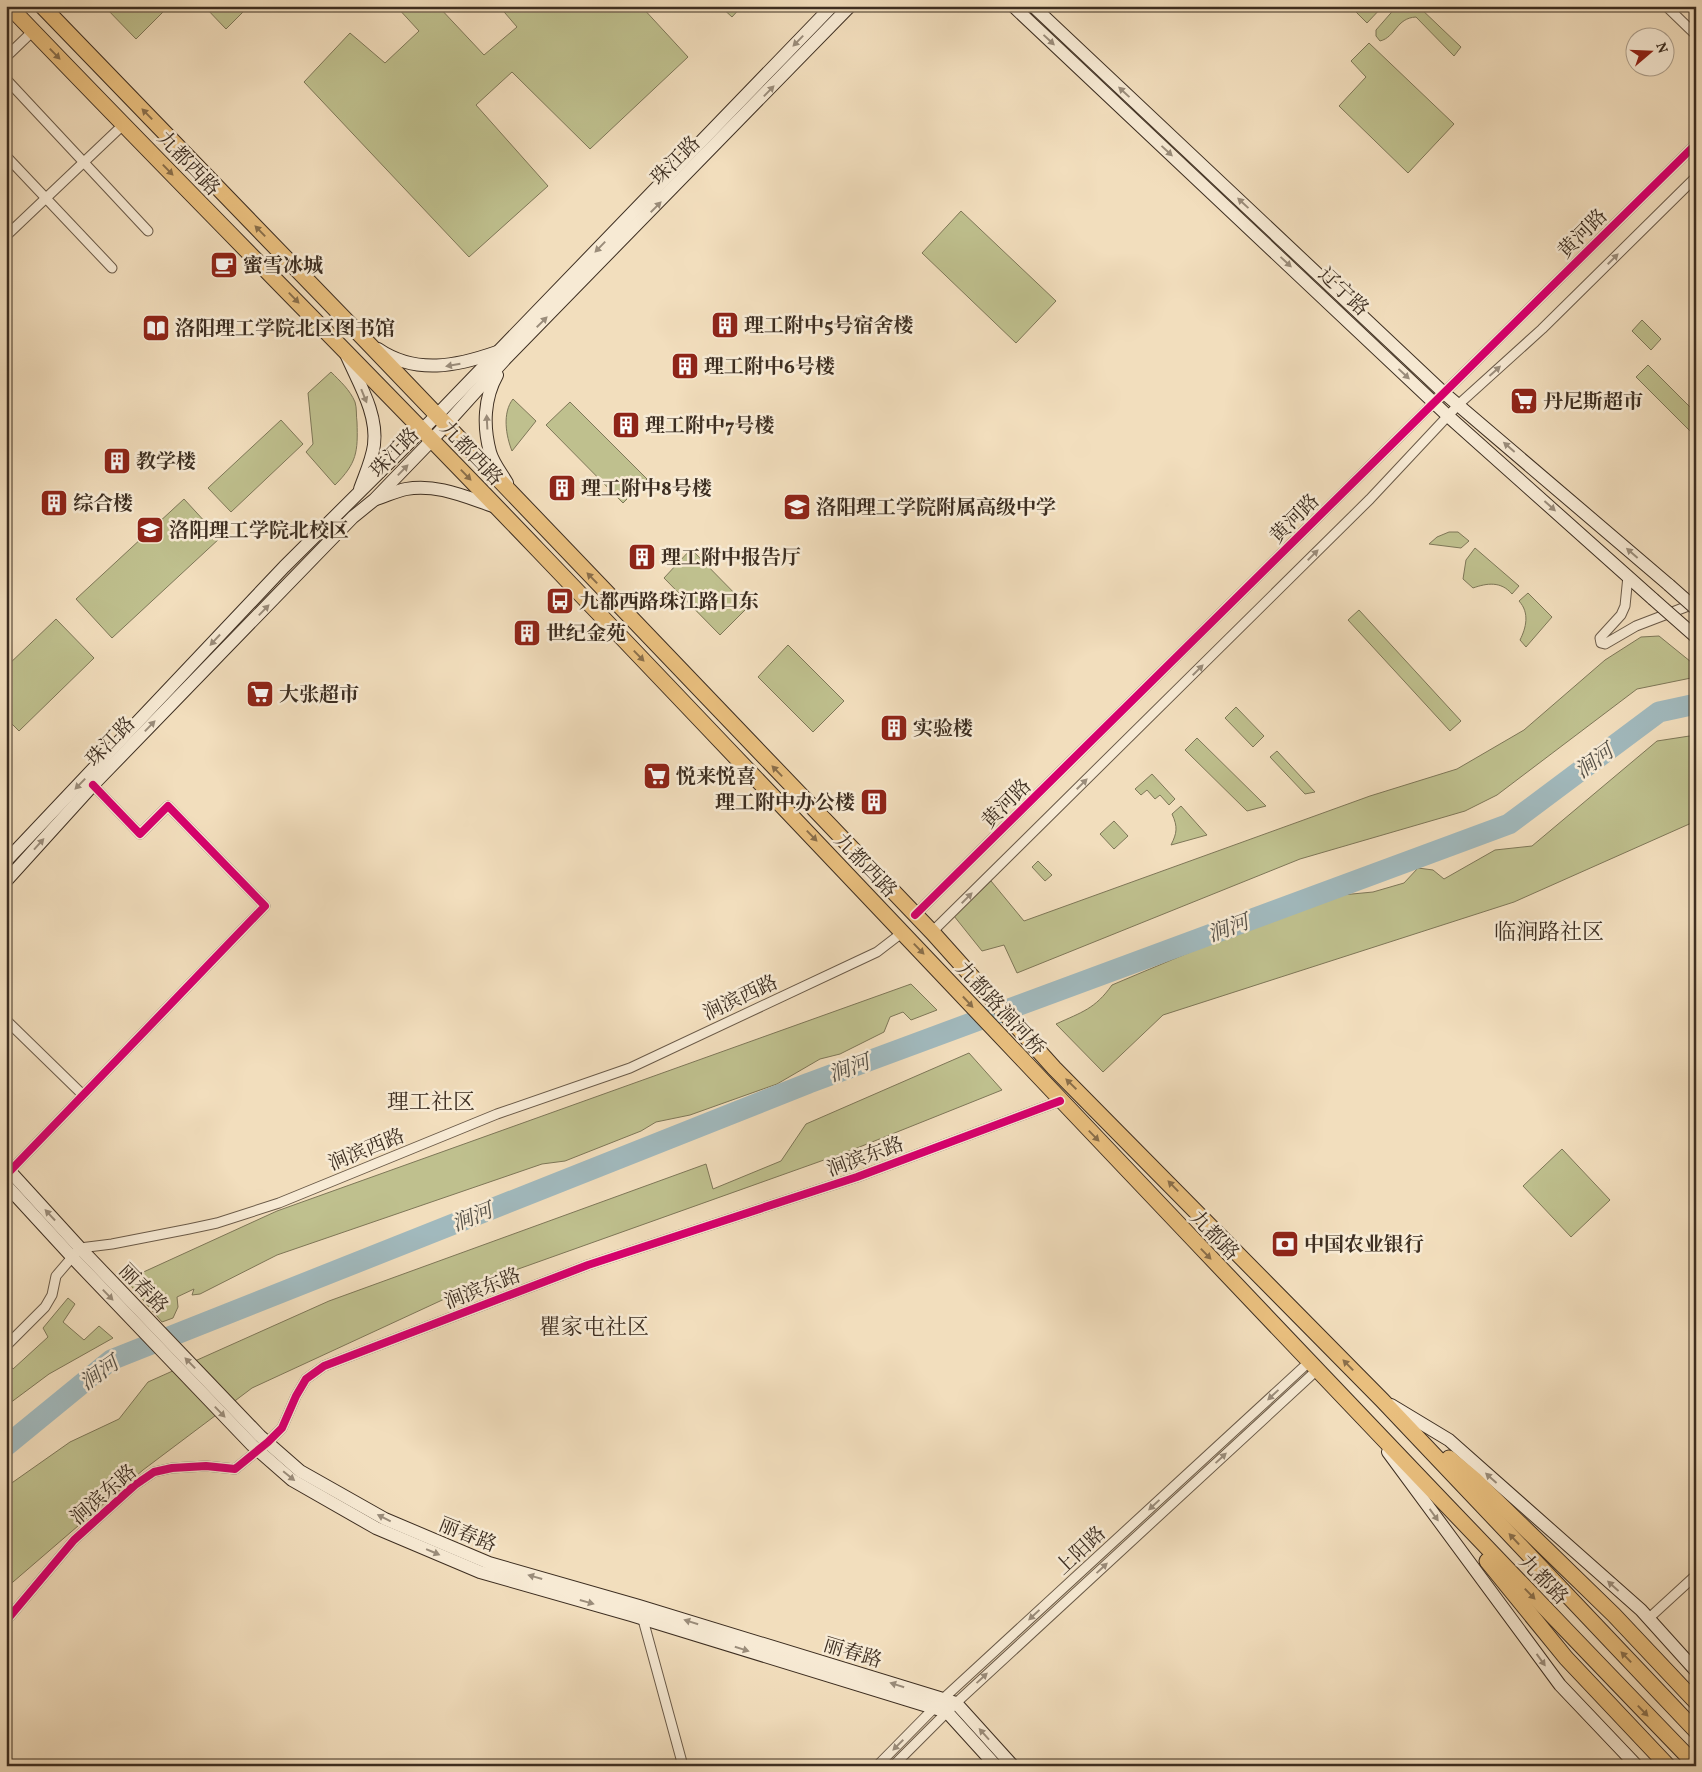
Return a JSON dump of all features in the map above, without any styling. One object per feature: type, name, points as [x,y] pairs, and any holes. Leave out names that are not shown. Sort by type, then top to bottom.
[{"type":"main road","name":"九都西路","points":[[8,6],[346,351],[903,932]]},
{"type":"main road","name":"九都西路","points":[[42,6],[442,420],[932,932]]},
{"type":"main road","name":"珠江路","points":[[6,861],[284,567],[359,492],[427,435],[442,420],[832,6]]},
{"type":"main road","name":"珠江路","points":[[504,354],[850,6]]},
{"type":"main road","name":"辽宁路","points":[[1014,6],[1448,416],[1696,637]]},
{"type":"main road","name":"辽宁路","points":[[1033,6],[1444,392],[1696,609]]},
{"type":"main road","points":[[367,342],[386,355],[417,365],[444,366],[504,354]]},
{"type":"main road","points":[[346,351],[374,424],[374,445],[359,492]]},
{"type":"main road","points":[[504,354],[492,384],[486,420],[490,454],[516,499]]},
{"type":"main road","name":"珠江路","points":[[6,881],[93,785],[354,517],[374,500],[427,435]]},
{"type":"main road","points":[[374,500],[406,489],[423,488],[448,491],[497,508]]},
{"type":"main road","name":"九都路涧河桥","points":[[903,932],[1038,1077]]},
{"type":"main road","name":"九都路涧河桥","points":[[932,932],[1054,1068]]},
{"type":"main road","name":"九都路","points":[[1054,1068],[1088,1100],[1382,1400],[1696,1731]]},
{"type":"main road","name":"九都路","points":[[1038,1077],[1407,1465],[1696,1765]]},
{"type":"main road","name":"丽春路","points":[[8,1169],[77,1254]]},
{"type":"main road","name":"丽春路","points":[[6,1185],[77,1254],[260,1443],[300,1471],[385,1519],[489,1564],[945,1706]]},
{"type":"main road","points":[[1382,1400],[1474,1479],[1614,1615],[1696,1702]]},
{"type":"main road","name":"九都路","points":[[1382,1400],[1449,1440],[1640,1610],[1696,1671]]},
{"type":"main road","name":"九都路","points":[[1364,1419],[1560,1685],[1637,1766]]},
{"type":"main road","points":[[1407,1465],[1566,1658],[1668,1766]]},
{"type":"main road","points":[[945,1706],[996,1766]]},
{"type":"main road","points":[[945,1706],[1013,1766]]},
{"type":"street","points":[[1666,6],[1696,35]]},
{"type":"street","points":[[6,58],[33,31]]},
{"type":"street","points":[[6,79],[148,231]]},
{"type":"street","points":[[6,236],[124,124]]},
{"type":"street","name":"黄河路","points":[[915,915],[1696,144]]},
{"type":"street","points":[[6,156],[112,268]]},
{"type":"street","name":"黄河路","points":[[932,932],[1370,499],[1459,404],[1542,329],[1696,177]]},
{"type":"street","points":[[1628,576],[1626,606],[1621,615],[1600,638],[1601,643],[1605,644],[1636,626],[1696,603]]},
{"type":"street","points":[[8,1169],[83,1095],[265,906],[168,806],[140,834],[93,785]]},
{"type":"street","name":"涧滨西路","points":[[77,1254],[112,1244],[217,1223],[279,1203],[497,1114],[630,1068],[877,952],[903,932]]},
{"type":"street","points":[[6,1020],[83,1095]]},
{"type":"street","name":"涧滨东路","points":[[6,1620],[74,1540],[135,1485],[154,1472],[172,1468],[206,1466],[235,1469],[260,1443],[282,1428],[306,1378],[324,1366],[588,1265],[857,1177],[1060,1101]]},
{"type":"street","points":[[6,1346],[45,1307],[52,1295],[56,1276],[77,1254]]},
{"type":"street","name":"上阳路","points":[[877,1766],[945,1706],[1313,1366]]},
{"type":"street","points":[[1648,1619],[1696,1575]]},
{"type":"street","points":[[641,1612],[683,1766]]},
{"type":"street","name":"上阳路","points":[[892,1766],[945,1706]]},
{"type":"green space","points":[[104,6],[169,6],[136,39]]},
{"type":"green space","points":[[204,6],[249,6],[226,29]]},
{"type":"green space","points":[[396,6],[438,6],[484,55],[517,27],[499,6],[641,6],[688,57],[590,149],[512,72],[476,105],[548,186],[469,257],[304,82],[350,33],[385,63],[419,31]]},
{"type":"green space","points":[[720,6],[742,6],[732,17]]},
{"type":"green space","points":[[1350,6],[1383,6],[1367,23]]},
{"type":"green space","points":[[1397,6],[1418,6],[1461,47],[1454,56],[1416,17],[1404,21],[1390,36],[1380,41],[1376,36],[1376,30]]},
{"type":"green space","points":[[1369,43],[1454,124],[1408,173],[1339,106],[1366,77],[1351,61]]},
{"type":"green space","points":[[961,211],[1056,301],[1016,343],[922,253]]},
{"type":"green space","points":[[1642,320],[1661,339],[1651,350],[1632,331]]},
{"type":"green space","points":[[1648,365],[1696,413],[1696,437],[1636,377]]},
{"type":"green space","points":[[331,372],[353,398],[356,404],[357,422],[355,456],[348,470],[335,485],[306,452],[313,444],[308,393]]},
{"type":"green space","points":[[513,399],[536,421],[512,451],[508,439],[506,418]]},
{"type":"green space","points":[[570,402],[647,479],[623,503],[546,425]]},
{"type":"green space","points":[[281,420],[303,444],[231,512],[208,488]]},
{"type":"green space","points":[[184,499],[220,538],[112,638],[76,599]]},
{"type":"green space","points":[[1449,532],[1458,532],[1469,541],[1461,548],[1429,544],[1437,537]]},
{"type":"green space","points":[[1475,548],[1519,586],[1512,594],[1503,587],[1494,584],[1473,588],[1463,579],[1466,560]]},
{"type":"green space","points":[[691,549],[748,607],[720,635],[664,578]]},
{"type":"green space","points":[[1528,593],[1552,617],[1526,647],[1520,640],[1524,631],[1526,615],[1519,601]]},
{"type":"green space","points":[[1359,610],[1461,721],[1450,731],[1348,620]]},
{"type":"green space","points":[[56,619],[94,658],[19,731],[6,718],[6,667]]},
{"type":"green space","points":[[1659,636],[1696,666],[1696,677],[1637,689],[1497,795],[1465,811],[1300,859],[1017,973],[1004,945],[982,951],[954,916],[991,881],[1024,921],[1370,796],[1457,769],[1524,730],[1605,660],[1641,637]]},
{"type":"green space","points":[[788,645],[844,701],[813,732],[758,677]]},
{"type":"green space","points":[[1236,707],[1264,736],[1253,747],[1225,718]]},
{"type":"green space","points":[[1696,735],[1696,821],[1514,902],[1163,1015],[1103,1072],[1056,1024],[1094,1005],[1112,985],[1321,897],[1373,892],[1404,883],[1418,868],[1433,870],[1444,879],[1495,850],[1532,846],[1657,741]]},
{"type":"green space","points":[[1197,738],[1266,806],[1247,811],[1185,750]]},
{"type":"green space","points":[[1277,751],[1315,792],[1305,794],[1270,757]]},
{"type":"green space","points":[[1152,774],[1175,799],[1169,805],[1160,795],[1155,799],[1147,790],[1141,795],[1135,789]]},
{"type":"green space","points":[[1181,806],[1207,835],[1171,845],[1176,830],[1172,814]]},
{"type":"green space","points":[[1114,821],[1128,836],[1114,849],[1100,834]]},
{"type":"green space","points":[[1038,861],[1052,875],[1045,881],[1032,867]]},
{"type":"green space","points":[[911,984],[937,1010],[911,1020],[903,1012],[890,1017],[884,1032],[840,1054],[820,1059],[777,1084],[690,1115],[656,1122],[641,1131],[565,1161],[542,1164],[277,1255],[200,1294],[192,1295],[194,1289],[177,1297],[178,1307],[173,1318],[162,1322],[126,1280],[277,1211]]},
{"type":"green space","points":[[969,1053],[1002,1090],[852,1150],[479,1283],[252,1388],[143,1470],[6,1588],[6,1487],[70,1442],[119,1419],[148,1382],[329,1301],[706,1164],[713,1189],[781,1161],[806,1124]]},
{"type":"green space","points":[[1562,1149],[1610,1200],[1571,1237],[1523,1186]]},
{"type":"green space","points":[[68,1298],[75,1304],[63,1322],[84,1340],[99,1326],[113,1338],[49,1374],[6,1406],[6,1365],[8,1363],[13,1369],[48,1337],[43,1328]]},
{"type":"waterway","name":"涧河","points":[[6,1446],[111,1360],[809,1083],[1509,824],[1659,712],[1696,704]]},
{"type":"cycle path","points":[[915,915],[1696,144]]},
{"type":"cycle path","points":[[10,1171],[265,906],[168,806],[140,834],[93,785]]},
{"type":"cycle path","points":[[6,1621],[74,1540],[135,1485],[154,1472],[172,1468],[206,1466],[235,1469],[282,1428],[296,1396],[306,1379],[324,1366],[588,1265],[857,1177],[1060,1101]]},
{"type":"place","name":"蜜雪冰城","points":[[224,265]]},
{"type":"place","name":"理工附中5号宿舍楼","points":[[725,325]]},
{"type":"place","name":"洛阳理工学院北区图书馆","points":[[156,328]]},
{"type":"place","name":"理工附中6号楼","points":[[685,366]]},
{"type":"place","name":"丹尼斯超市","points":[[1524,401]]},
{"type":"place","name":"理工附中7号楼","points":[[626,425]]},
{"type":"place","name":"教学楼","points":[[117,461]]},
{"type":"place","name":"理工附中8号楼","points":[[562,488]]},
{"type":"place","name":"综合楼","points":[[54,503]]},
{"type":"place","name":"洛阳理工学院附属高级中学","points":[[797,507]]},
{"type":"place","name":"洛阳理工学院北校区","points":[[150,530]]},
{"type":"place","name":"理工附中报告厅","points":[[642,557]]},
{"type":"place","name":"九都西路珠江路口东","points":[[560,601]]},
{"type":"place","name":"世纪金苑","points":[[527,633]]},
{"type":"place","name":"大张超市","points":[[260,694]]},
{"type":"place","name":"实验楼","points":[[894,728]]},
{"type":"place","name":"悦来悦喜","points":[[657,776]]},
{"type":"place","name":"理工附中办公楼","points":[[874,802]]},
{"type":"place","name":"中国农业银行","points":[[1285,1244]]},
{"type":"district","name":"临涧路社区","points":[[1549,931]]},
{"type":"district","name":"理工社区","points":[[431,1101]]},
{"type":"district","name":"瞿家屯社区","points":[[594,1326]]}]
